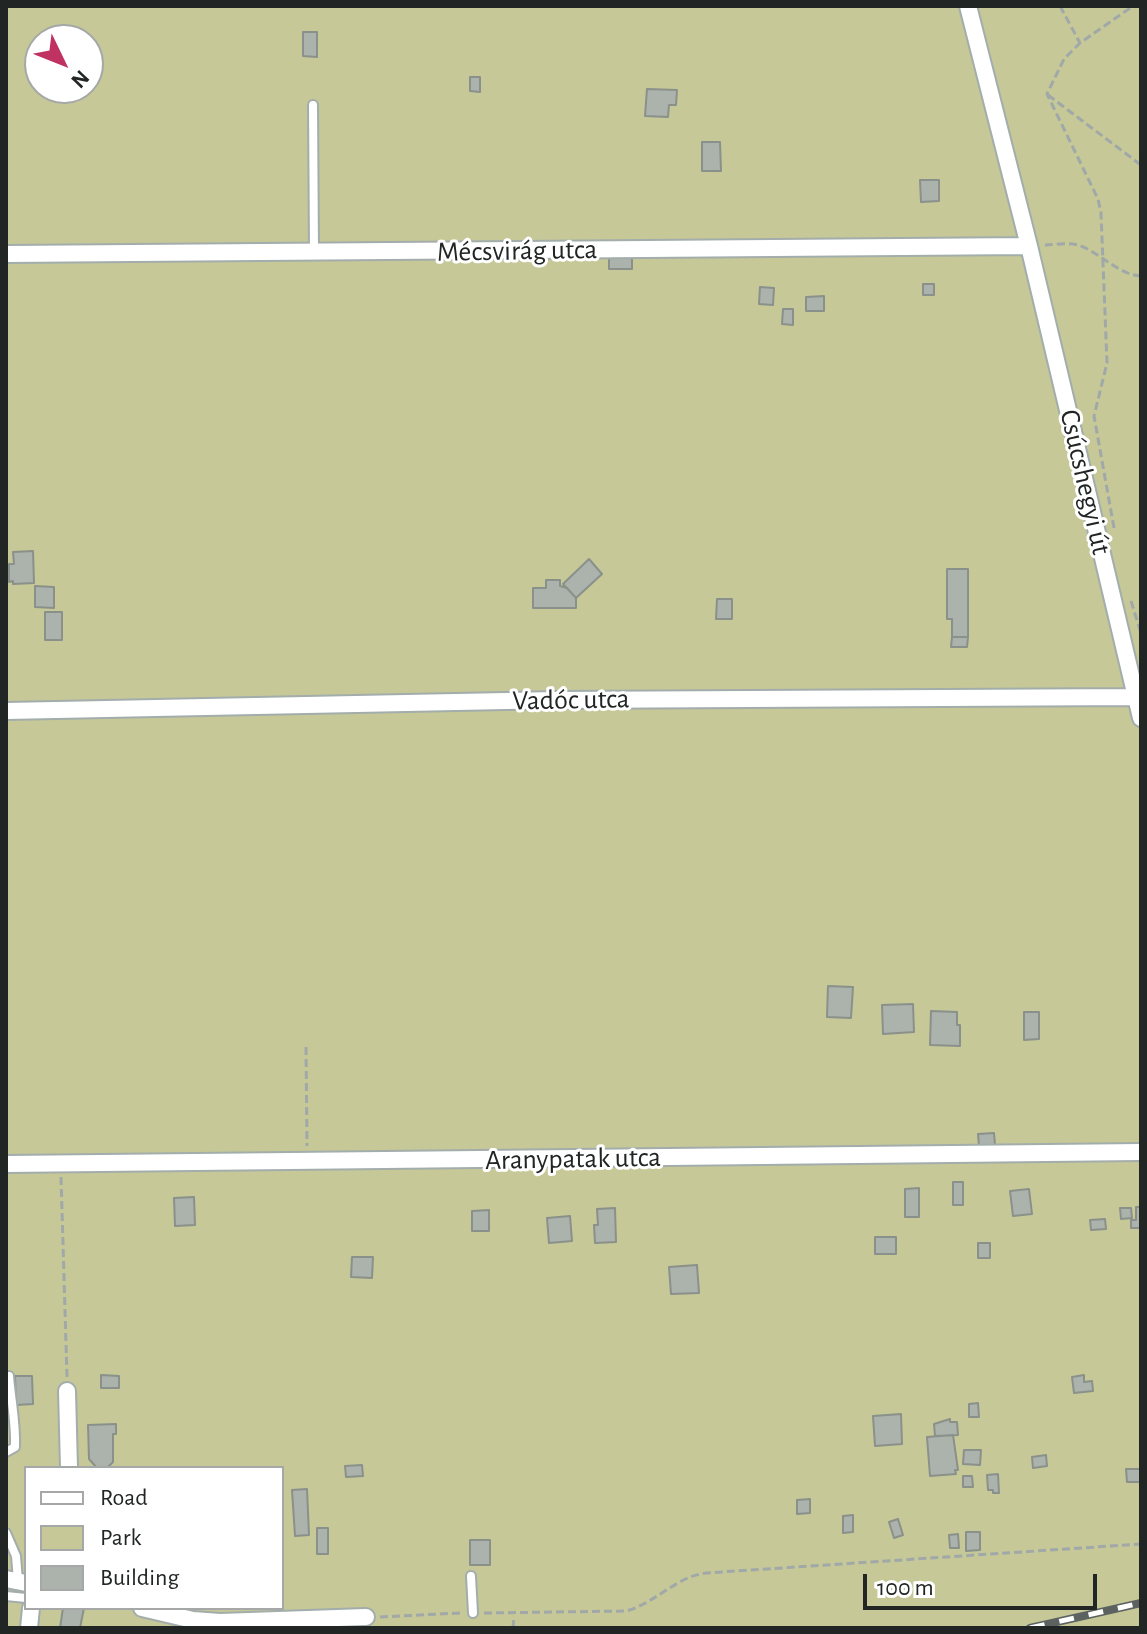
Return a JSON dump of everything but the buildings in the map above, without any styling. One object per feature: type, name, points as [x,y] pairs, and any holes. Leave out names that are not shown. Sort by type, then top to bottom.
[{"type":"street","name":"Csúcshegyi út","points":[[968,6],[1029,246],[1141,718]]},
{"type":"street","name":"Mécsvirág utca","points":[[6,254],[1029,246]]},
{"type":"street","name":"Vadóc utca","points":[[6,711],[556,700],[1135,697]]},
{"type":"street","name":"Aranypatak utca","points":[[6,1164],[1141,1152]]},
{"type":"street","points":[[67,1391],[69,1466]]},
{"type":"street","points":[[150,1610],[193,1620],[259,1624],[317,1624],[366,1617]]},
{"type":"lane","points":[[313,105],[314,253]]},
{"type":"lane","points":[[6,1452],[15,1447],[16,1420],[11,1409],[9,1376]]},
{"type":"lane","points":[[6,1533],[16,1556],[17,1581]]},
{"type":"lane","points":[[471,1576],[473,1613]]},
{"type":"path","points":[[1060,6],[1080,43]]},
{"type":"path","points":[[1047,94],[1064,59],[1080,43],[1133,6]]},
{"type":"path","points":[[1047,94],[1141,165]]},
{"type":"path","points":[[1047,94],[1098,199],[1107,363],[1094,416],[1115,537]]},
{"type":"path","points":[[1029,246],[1075,244],[1127,273],[1141,276]]},
{"type":"path","points":[[1127,590],[1141,633]]},
{"type":"path","points":[[306,1047],[307,1162]]},
{"type":"path","points":[[62,1193],[67,1391]]},
{"type":"path","points":[[366,1617],[626,1611],[647,1603],[683,1579],[706,1573],[1141,1544]]},
{"type":"path","points":[[513,1628],[514,1614]]},
{"type":"green space","points":[[6,6],[1141,6],[1141,1628],[6,1628]]},
{"type":"railway","points":[[1030,1628],[1141,1603]]}]
